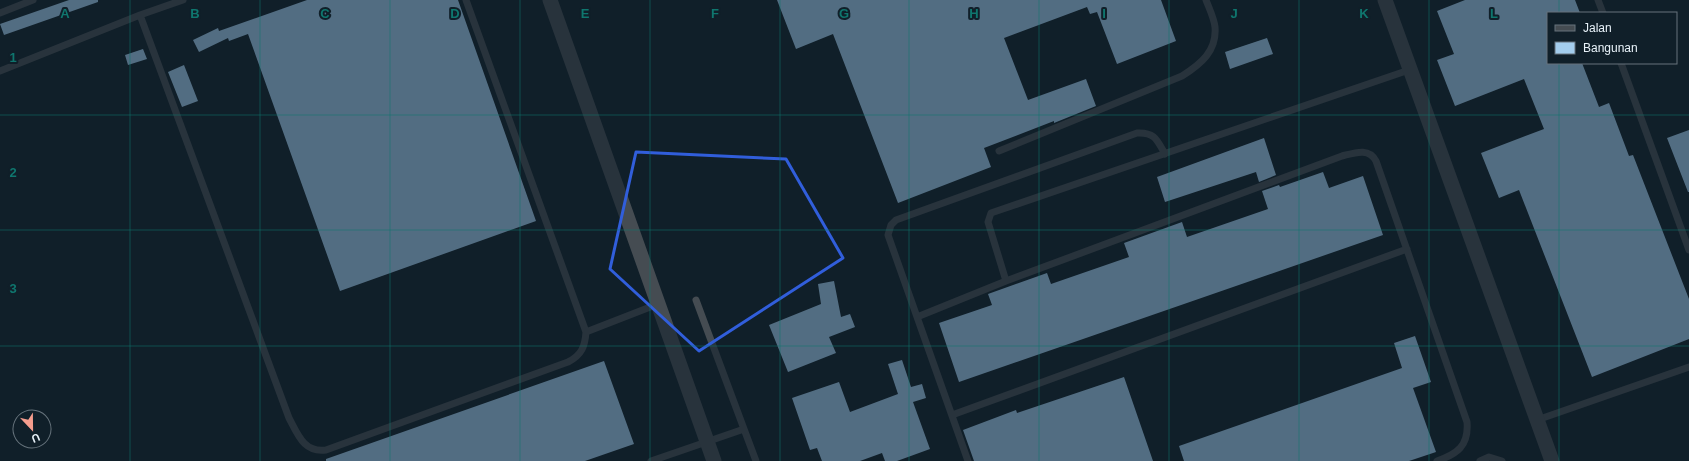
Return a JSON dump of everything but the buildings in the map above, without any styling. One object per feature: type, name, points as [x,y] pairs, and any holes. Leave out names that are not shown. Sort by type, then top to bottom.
[{"type":"street","points":[[550,0],[714,461]]},
{"type":"street","points":[[1384,0],[1552,461]]},
{"type":"lane","points":[[0,13],[33,0]]},
{"type":"lane","points":[[0,71],[140,15],[183,0]]},
{"type":"lane","points":[[140,15],[289,418],[299,438],[311,449],[319,451],[326,450],[568,362],[582,352],[585,345],[586,332],[466,0]]},
{"type":"lane","points":[[999,152],[1182,76],[1192,70],[1209,54],[1214,41],[1214,26],[1206,0]]},
{"type":"lane","points":[[1598,0],[1602,12]]},
{"type":"lane","points":[[1621,64],[1689,250]]},
{"type":"lane","points":[[1006,281],[988,222],[991,213],[1409,70]]},
{"type":"lane","points":[[968,461],[888,235],[890,225],[896,220],[1137,133],[1146,132],[1154,137],[1166,154]]},
{"type":"lane","points":[[917,317],[1006,281],[1342,156],[1361,152],[1372,155],[1376,161],[1467,422],[1468,429],[1462,448],[1451,456],[1436,461]]},
{"type":"lane","points":[[952,415],[1407,249]]},
{"type":"lane","points":[[696,300],[756,461]]},
{"type":"lane","points":[[586,332],[658,304]]},
{"type":"lane","points":[[1536,420],[1689,367]]},
{"type":"lane","points":[[651,461],[744,429]]},
{"type":"lane","points":[[1480,461],[1489,457],[1502,461]]},
{"type":"highlighted area","points":[[636,152],[786,159],[843,258],[699,351],[610,269]]}]
